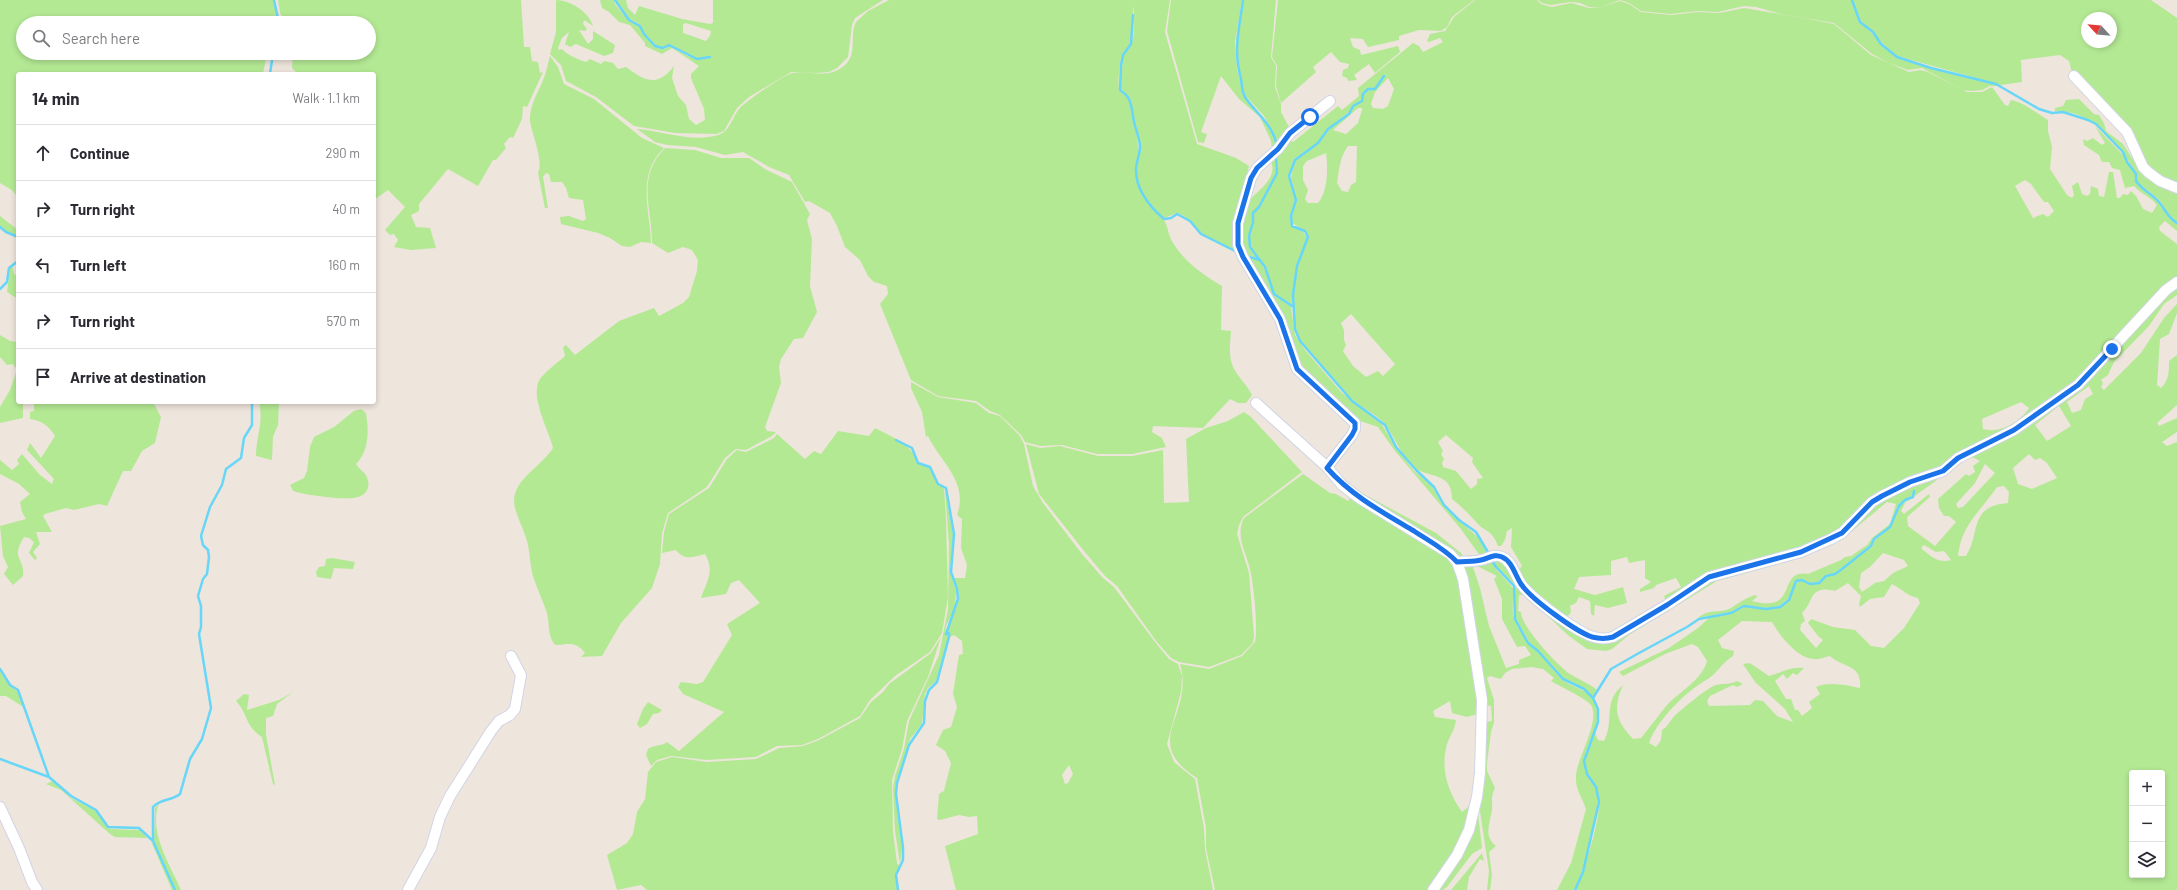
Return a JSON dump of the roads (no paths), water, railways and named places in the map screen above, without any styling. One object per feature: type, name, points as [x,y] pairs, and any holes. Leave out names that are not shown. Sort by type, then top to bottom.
[{"type":"street","points":[[2074,76],[2127,132],[2143,167],[2160,181],[2177,188]]},
{"type":"street","points":[[1327,468],[1352,435],[1355,429],[1355,423],[1297,369],[1280,319],[1243,257],[1238,245],[1237,234],[1238,223],[1251,178],[1257,168],[1278,149],[1290,133],[1330,101]]},
{"type":"street","points":[[1457,562],[1480,561],[1493,556],[1501,556],[1508,561],[1521,584],[1529,593],[1573,627],[1598,638],[1605,639],[1613,637],[1667,605],[1709,577],[1801,552],[1831,539],[1842,533],[1868,506],[1882,496],[1910,482],[1943,471],[1958,458],[2008,434],[2078,385],[2166,290],[2177,282]]},
{"type":"street","points":[[1256,403],[1327,468],[1342,485],[1359,498],[1438,546],[1457,562],[1463,579],[1482,700],[1480,773],[1470,830],[1457,855],[1433,890]]},
{"type":"street","points":[[408,890],[431,848],[440,817],[450,796],[491,731],[499,721],[510,715],[515,709],[521,675],[511,656]]},
{"type":"street","points":[[0,807],[19,848],[32,882],[37,890]]},
{"type":"waterway","points":[[274,0],[277,16]]},
{"type":"waterway","points":[[615,0],[629,20],[640,26],[644,34],[655,46],[663,48],[669,45],[697,59],[710,57]]},
{"type":"waterway","points":[[1243,0],[1238,30],[1237,49],[1237,58],[1243,91],[1245,97],[1271,130],[1277,145]]},
{"type":"waterway","points":[[1852,0],[1860,22],[1873,32],[1881,44],[1897,57],[1931,68],[1996,84],[2039,109],[2052,113],[2063,112],[2096,124],[2123,152],[2127,162],[2136,174],[2136,181],[2138,184],[2156,199],[2169,216],[2177,223]]},
{"type":"waterway","points":[[1133,15],[1131,44],[1123,55],[1121,65],[1120,90],[1130,101],[1140,146],[1136,170],[1138,184],[1141,191],[1149,203],[1164,219],[1171,218],[1177,214],[1190,221],[1201,234],[1237,252]]},
{"type":"waterway","points":[[270,72],[272,60]]},
{"type":"waterway","points":[[1384,76],[1375,89],[1368,89],[1363,94],[1362,101],[1353,106],[1349,114],[1328,129],[1318,143],[1295,160],[1289,176],[1296,200],[1291,216],[1292,226],[1305,231],[1308,237],[1297,266],[1293,295],[1295,329],[1300,341],[1352,401],[1385,425],[1396,447],[1416,470],[1434,487],[1444,505],[1459,520],[1476,532],[1489,554]]},
{"type":"waterway","points":[[1276,156],[1277,173],[1259,207],[1253,213],[1253,222],[1249,236],[1250,247],[1265,267],[1274,294],[1292,306]]},
{"type":"waterway","points":[[0,227],[6,232],[16,236]]},
{"type":"waterway","points":[[1246,256],[1260,260]]},
{"type":"waterway","points":[[0,289],[7,282],[9,268],[16,263]]},
{"type":"waterway","points":[[175,890],[153,841],[153,807],[156,804],[180,794],[190,759],[202,739],[211,708],[199,634],[201,627],[201,606],[198,596],[203,579],[207,574],[209,557],[208,550],[203,545],[201,536],[210,507],[222,485],[226,469],[241,458],[244,438],[252,425],[252,404]]},
{"type":"waterway","points":[[896,440],[912,448],[918,463],[930,467],[938,484],[946,488],[954,534],[951,572],[957,589],[958,599],[946,634],[949,633],[949,637],[937,682],[929,690],[925,701],[924,723],[909,745],[897,783],[896,794],[903,848],[903,860],[896,875],[898,890]]},
{"type":"waterway","points":[[1593,698],[1611,669],[1699,619],[1731,613],[1744,606],[1766,609],[1780,607],[1789,600],[1796,581],[1802,580],[1810,584],[1819,583],[1826,576],[1835,574],[1871,546],[1874,539],[1890,527],[1899,506],[1905,500],[1913,497],[1914,491]]},
{"type":"waterway","points":[[1491,559],[1496,567],[1514,586],[1515,619],[1528,643],[1538,651],[1563,679],[1584,689],[1593,698],[1598,709],[1598,722],[1584,761],[1587,774],[1596,787],[1599,802],[1583,872],[1575,890]]},
{"type":"waterway","points":[[0,669],[10,685],[18,690],[49,777],[71,796],[96,810],[108,827],[139,828],[153,841]]},
{"type":"waterway","points":[[0,759],[49,777]]}]
